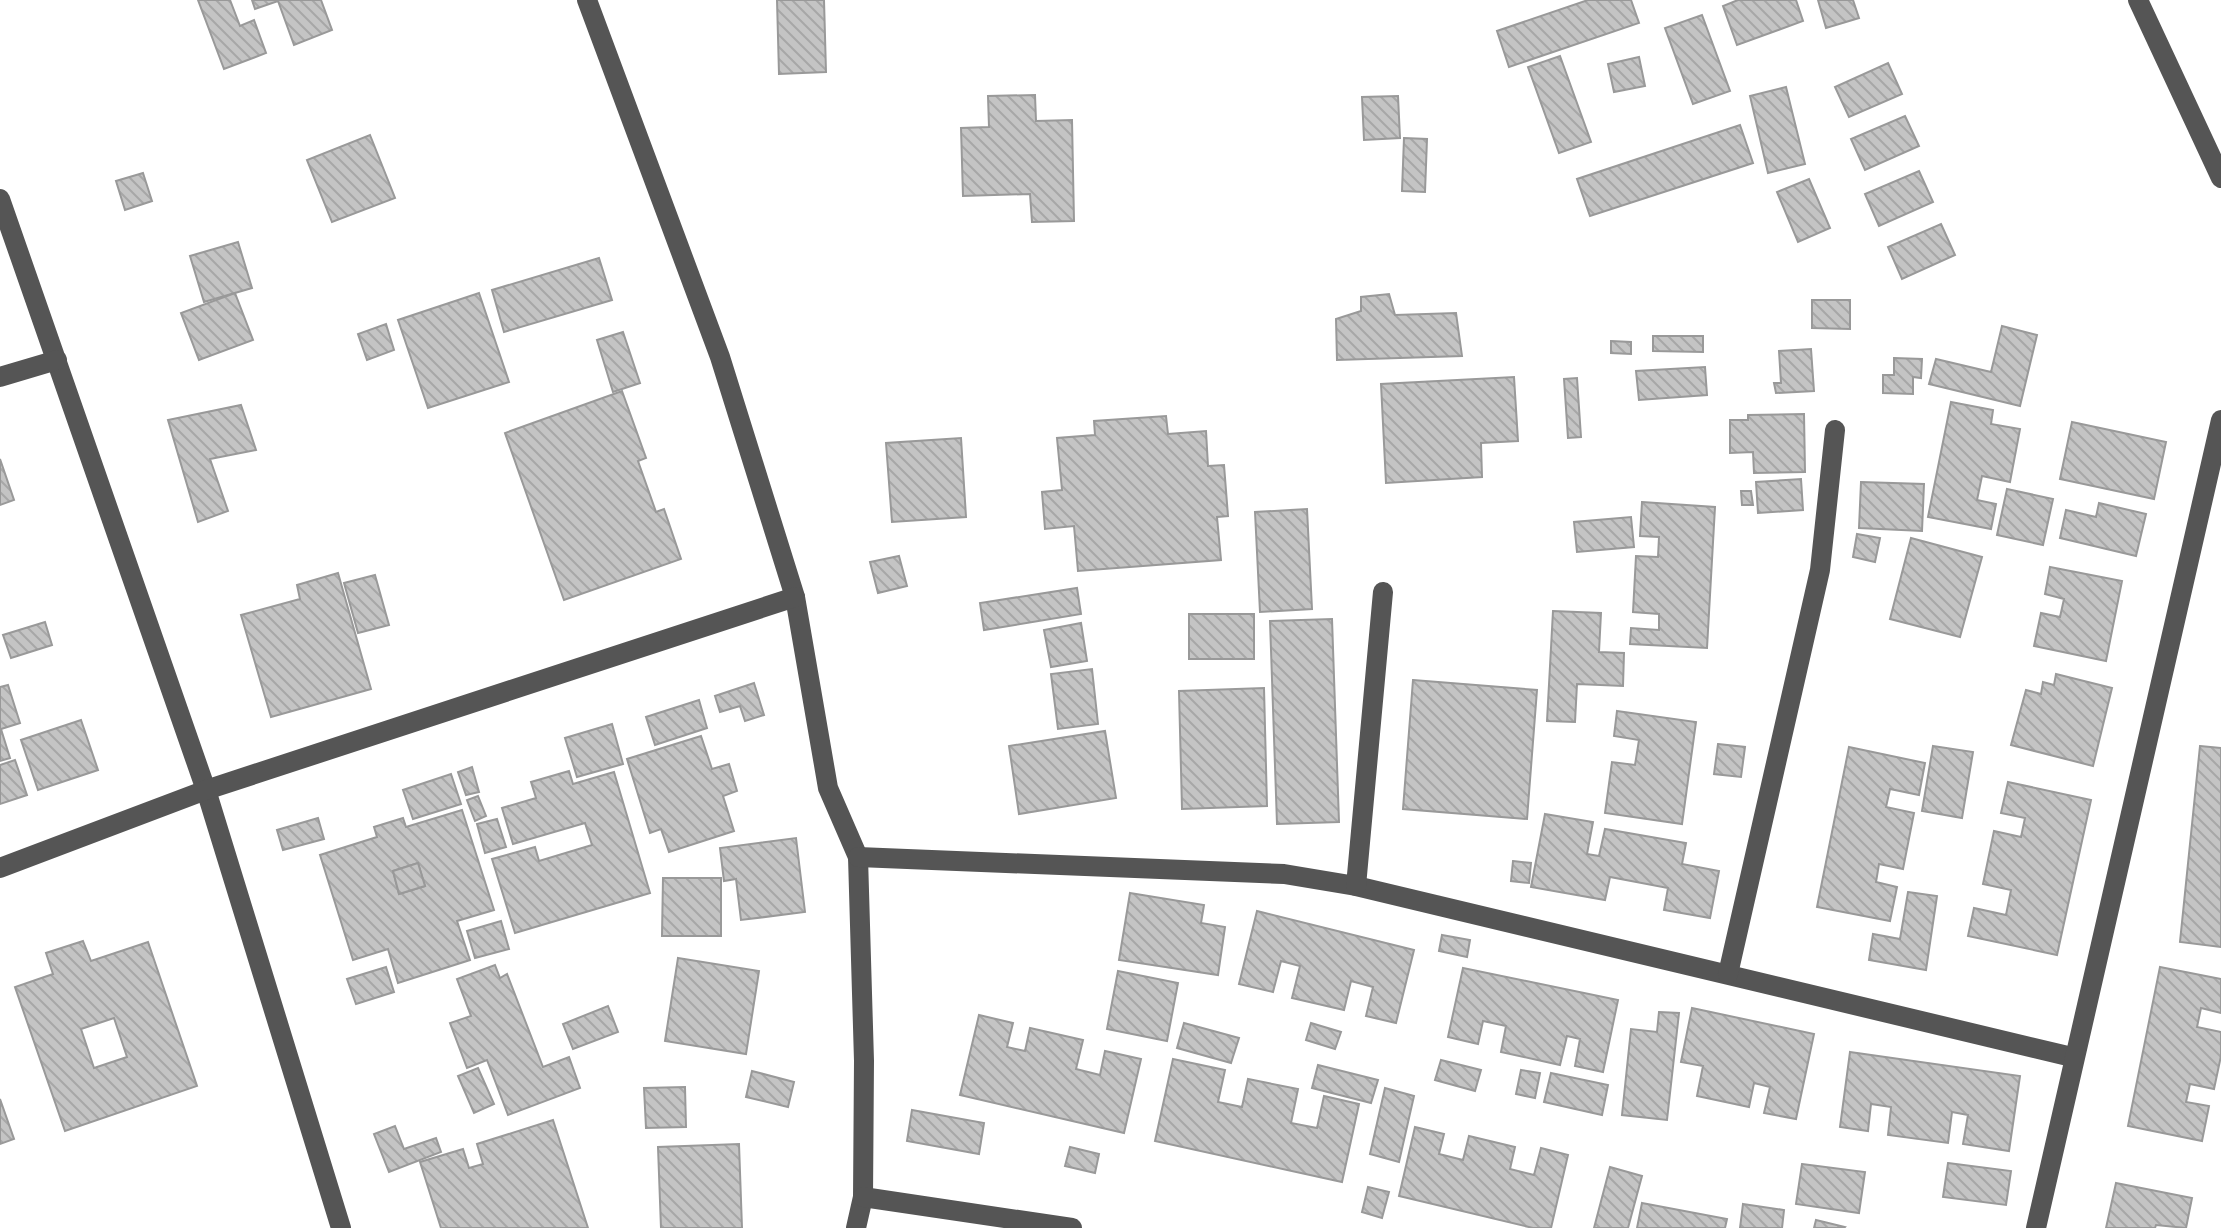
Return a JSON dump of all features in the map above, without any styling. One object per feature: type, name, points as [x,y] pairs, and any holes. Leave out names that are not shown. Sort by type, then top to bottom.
[{"type":"street","points":[[587,0],[720,357],[795,597],[828,788],[858,857],[864,1061],[863,1197],[856,1228]]},
{"type":"street","points":[[2138,0],[2221,178]]},
{"type":"street","points":[[0,199],[206,790],[341,1228]]},
{"type":"street","points":[[0,377],[57,360]]},
{"type":"street","points":[[2036,1228],[2072,1057],[2221,420]]},
{"type":"street","points":[[1728,974],[1820,570],[1835,430]]},
{"type":"street","points":[[1356,886],[1383,592]]},
{"type":"street","points":[[0,868],[206,790],[795,597]]},
{"type":"street","points":[[858,857],[1284,874],[1356,886],[2072,1057]]},
{"type":"street","points":[[863,1197],[1072,1228]]},
{"type":"building","points":[[198,0],[230,0],[240,26],[254,20],[266,53],[224,69]]},
{"type":"building","points":[[252,0],[321,0],[332,30],[294,45],[278,1],[255,9]]},
{"type":"building","points":[[777,0],[824,0],[826,72],[779,74]]},
{"type":"building","points":[[1588,0],[1631,0],[1639,23],[1509,67],[1497,31]]},
{"type":"building","points":[[1738,0],[1796,0],[1803,21],[1737,45],[1723,6]]},
{"type":"building","points":[[1818,0],[1853,0],[1859,18],[1826,28]]},
{"type":"building","points":[[1702,15],[1730,91],[1693,104],[1665,28]]},
{"type":"building","points":[[1560,56],[1591,142],[1559,153],[1528,67]]},
{"type":"building","points":[[1639,57],[1645,86],[1614,92],[1608,64]]},
{"type":"building","points":[[1888,63],[1902,94],[1849,117],[1835,87]]},
{"type":"building","points":[[1786,87],[1805,164],[1768,173],[1750,96]]},
{"type":"building","points":[[1035,95],[1036,121],[1072,120],[1074,221],[1032,222],[1030,194],[963,196],[961,128],[989,127],[988,96]]},
{"type":"building","points":[[1398,96],[1400,138],[1364,140],[1362,97]]},
{"type":"building","points":[[1905,116],[1919,146],[1865,170],[1851,139]]},
{"type":"building","points":[[1740,125],[1753,163],[1590,216],[1577,179]]},
{"type":"building","points":[[370,135],[395,198],[332,222],[307,160]]},
{"type":"building","points":[[1404,138],[1427,139],[1425,192],[1402,191]]},
{"type":"building","points":[[1919,171],[1933,202],[1879,226],[1865,194]]},
{"type":"building","points":[[143,173],[152,201],[125,210],[116,181]]},
{"type":"building","points":[[1809,179],[1830,228],[1798,242],[1777,192]]},
{"type":"building","points":[[1941,224],[1955,255],[1902,279],[1888,247]]},
{"type":"building","points":[[238,242],[252,288],[204,302],[190,256]]},
{"type":"building","points":[[599,258],[612,300],[504,332],[492,290]]},
{"type":"building","points":[[235,293],[253,340],[199,360],[181,313]]},
{"type":"building","points":[[479,293],[509,382],[428,408],[398,320]]},
{"type":"building","points":[[1389,294],[1395,315],[1456,313],[1462,356],[1337,360],[1336,319],[1361,311],[1361,297]]},
{"type":"building","points":[[1812,300],[1850,300],[1850,329],[1812,328]]},
{"type":"building","points":[[386,324],[394,350],[367,360],[358,334]]},
{"type":"building","points":[[2002,326],[2037,335],[2020,406],[1929,384],[1936,359],[1991,372]]},
{"type":"building","points":[[623,332],[640,383],[613,392],[597,340]]},
{"type":"building","points":[[1653,336],[1703,336],[1703,352],[1653,351]]},
{"type":"building","points":[[1611,341],[1631,342],[1631,354],[1611,353]]},
{"type":"building","points":[[1811,349],[1814,391],[1776,393],[1774,383],[1781,383],[1779,351]]},
{"type":"building","points":[[1894,358],[1922,359],[1921,378],[1913,377],[1913,394],[1883,393],[1883,375],[1894,375]]},
{"type":"building","points":[[1705,367],[1707,395],[1639,400],[1636,371]]},
{"type":"building","points":[[1514,377],[1518,441],[1481,443],[1482,477],[1386,483],[1381,384]]},
{"type":"building","points":[[1577,378],[1581,437],[1568,438],[1564,379]]},
{"type":"building","points":[[622,391],[646,458],[638,461],[656,512],[664,509],[681,559],[564,600],[505,433]]},
{"type":"building","points":[[1951,402],[1993,410],[1991,424],[2020,429],[2010,482],[1982,476],[1977,500],[1996,504],[1991,529],[1928,517]]},
{"type":"building","points":[[241,405],[256,450],[210,459],[228,511],[198,522],[168,420]]},
{"type":"building","points":[[1804,414],[1805,472],[1754,473],[1753,452],[1730,453],[1730,420],[1748,420],[1748,415]]},
{"type":"building","points":[[1166,416],[1168,434],[1206,431],[1208,466],[1224,465],[1228,516],[1217,517],[1221,560],[1078,571],[1074,526],[1045,529],[1042,492],[1062,490],[1057,438],[1095,435],[1094,421]]},
{"type":"building","points":[[2072,422],[2166,442],[2154,499],[2060,479]]},
{"type":"building","points":[[961,438],[966,517],[892,522],[886,443]]},
{"type":"building","points":[[0,459],[14,500],[0,505]]},
{"type":"building","points":[[1801,479],[1803,510],[1758,513],[1756,482]]},
{"type":"building","points":[[1861,482],[1924,484],[1922,531],[1859,528]]},
{"type":"building","points":[[2007,489],[2053,499],[2043,545],[1997,535]]},
{"type":"building","points":[[1741,491],[1751,491],[1753,505],[1742,505]]},
{"type":"building","points":[[1642,502],[1715,507],[1707,648],[1630,644],[1631,628],[1659,630],[1659,614],[1633,612],[1636,556],[1658,557],[1659,537],[1640,536]]},
{"type":"building","points":[[2099,503],[2146,514],[2136,556],[2060,538],[2066,510],[2096,517]]},
{"type":"building","points":[[1307,509],[1312,609],[1260,612],[1255,512]]},
{"type":"building","points":[[1631,517],[1634,547],[1577,552],[1574,522]]},
{"type":"building","points":[[1857,534],[1880,538],[1875,562],[1853,557]]},
{"type":"building","points":[[1911,538],[1982,557],[1960,637],[1890,619]]},
{"type":"building","points":[[899,556],[907,586],[878,593],[870,562]]},
{"type":"building","points":[[2050,567],[2122,581],[2106,661],[2034,646],[2041,613],[2060,617],[2064,599],[2045,594]]},
{"type":"building","points":[[338,573],[371,689],[271,717],[241,615],[300,599],[297,585]]},
{"type":"building","points":[[375,575],[389,625],[358,633],[344,583]]},
{"type":"building","points":[[1077,588],[1081,614],[984,630],[980,603]]},
{"type":"building","points":[[1553,611],[1601,613],[1599,652],[1624,653],[1623,686],[1577,684],[1575,722],[1547,721]]},
{"type":"building","points":[[1189,614],[1254,614],[1254,659],[1189,659]]},
{"type":"building","points":[[1332,619],[1339,822],[1277,824],[1270,621]]},
{"type":"building","points":[[45,622],[52,645],[11,658],[3,635]]},
{"type":"building","points":[[1081,623],[1087,661],[1051,667],[1044,630]]},
{"type":"building","points":[[1092,669],[1098,724],[1058,729],[1051,674]]},
{"type":"building","points":[[2056,674],[2112,688],[2093,766],[2011,745],[2026,690],[2041,694],[2043,682],[2054,685]]},
{"type":"building","points":[[1413,680],[1537,690],[1527,819],[1403,809]]},
{"type":"building","points":[[754,683],[764,715],[745,721],[740,706],[720,712],[715,696]]},
{"type":"building","points":[[8,685],[20,723],[1,729],[10,758],[0,761],[0,687]]},
{"type":"building","points":[[1264,688],[1267,806],[1182,809],[1179,691]]},
{"type":"building","points":[[699,700],[707,728],[655,745],[646,717]]},
{"type":"building","points":[[1617,711],[1696,722],[1682,824],[1605,813],[1612,762],[1635,765],[1639,740],[1614,736]]},
{"type":"building","points":[[81,720],[98,770],[38,790],[21,740]]},
{"type":"building","points":[[612,724],[623,764],[577,777],[565,738]]},
{"type":"building","points":[[1105,731],[1116,798],[1019,814],[1009,746]]},
{"type":"building","points":[[701,736],[712,769],[729,764],[737,791],[723,796],[734,831],[669,852],[661,829],[650,833],[627,759]]},
{"type":"building","points":[[1718,744],[1745,747],[1741,777],[1714,774]]},
{"type":"building","points":[[1933,746],[1973,752],[1962,818],[1922,811]]},
{"type":"building","points":[[2200,746],[2221,748],[2221,947],[2180,942]]},
{"type":"building","points":[[1849,747],[1925,763],[1919,795],[1890,789],[1886,807],[1914,813],[1903,869],[1879,864],[1876,882],[1897,887],[1890,921],[1817,907]]},
{"type":"building","points":[[15,760],[27,795],[0,804],[0,765]]},
{"type":"building","points":[[472,767],[479,792],[466,795],[458,772]]},
{"type":"building","points":[[569,771],[573,784],[614,772],[650,893],[515,933],[492,859],[535,847],[539,861],[592,845],[585,823],[513,844],[502,808],[536,798],[531,782]]},
{"type":"building","points":[[451,774],[461,804],[413,819],[403,790]]},
{"type":"building","points":[[2008,782],[2091,800],[2057,955],[1968,936],[1974,908],[2006,915],[2011,890],[1983,884],[1994,831],[2021,837],[2025,818],[2001,813]]},
{"type":"building","points":[[478,796],[486,816],[475,821],[467,800]]},
{"type":"building","points":[[462,810],[494,910],[457,921],[470,960],[398,983],[388,949],[353,960],[320,855],[377,837],[374,827],[403,818],[406,827]],"holes":[[[418,863],[425,886],[399,894],[393,871]]]},
{"type":"building","points":[[1545,814],[1593,822],[1587,854],[1599,856],[1605,829],[1686,843],[1682,864],[1719,871],[1710,918],[1664,910],[1668,888],[1610,877],[1605,900],[1531,887]]},
{"type":"building","points":[[318,818],[324,839],[283,850],[277,830]]},
{"type":"building","points":[[497,819],[506,847],[485,853],[477,824]]},
{"type":"building","points":[[796,838],[805,912],[741,920],[736,879],[724,881],[720,848]]},
{"type":"building","points":[[1513,861],[1531,863],[1529,883],[1511,881]]},
{"type":"building","points":[[418,863],[425,886],[399,894],[393,871]]},
{"type":"building","points":[[663,878],[721,878],[721,936],[662,936]]},
{"type":"building","points":[[1908,892],[1937,896],[1926,970],[1869,960],[1873,934],[1900,939]]},
{"type":"building","points":[[1130,893],[1204,905],[1201,923],[1225,927],[1218,975],[1119,960]]},
{"type":"building","points":[[1257,911],[1414,950],[1396,1023],[1366,1016],[1373,987],[1351,981],[1344,1010],[1292,998],[1300,966],[1281,961],[1273,992],[1239,984]]},
{"type":"building","points":[[501,921],[509,949],[475,958],[467,931]]},
{"type":"building","points":[[1442,935],[1470,940],[1467,957],[1439,951]]},
{"type":"building","points":[[83,941],[91,961],[148,942],[197,1086],[65,1131],[15,987],[53,974],[46,953]],"holes":[[[114,1018],[127,1057],[94,1068],[81,1029]]]},
{"type":"building","points":[[678,958],[759,971],[746,1054],[665,1041]]},
{"type":"building","points":[[495,965],[500,978],[507,974],[543,1067],[569,1057],[580,1088],[508,1115],[487,1060],[467,1068],[450,1023],[471,1016],[457,979]]},
{"type":"building","points":[[386,967],[394,992],[356,1004],[347,979]]},
{"type":"building","points":[[2160,967],[2221,979],[2221,1013],[2201,1008],[2197,1027],[2221,1032],[2221,1056],[2214,1089],[2190,1084],[2186,1102],[2209,1106],[2202,1141],[2128,1126]]},
{"type":"building","points":[[1463,968],[1618,1000],[1603,1072],[1575,1066],[1580,1039],[1567,1036],[1560,1065],[1501,1052],[1506,1026],[1483,1021],[1478,1044],[1448,1037]]},
{"type":"building","points":[[1118,971],[1178,983],[1167,1041],[1107,1029]]},
{"type":"building","points":[[608,1006],[618,1032],[573,1049],[563,1024]]},
{"type":"building","points":[[1692,1008],[1814,1034],[1796,1119],[1764,1113],[1770,1087],[1754,1083],[1749,1107],[1697,1096],[1703,1066],[1681,1062]]},
{"type":"building","points":[[1659,1012],[1679,1013],[1667,1120],[1622,1115],[1631,1029],[1657,1032]]},
{"type":"building","points":[[979,1015],[1013,1023],[1007,1047],[1025,1051],[1030,1028],[1083,1040],[1076,1069],[1100,1075],[1105,1051],[1141,1059],[1124,1133],[960,1095]]},
{"type":"building","points":[[1184,1023],[1239,1038],[1231,1063],[1177,1048]]},
{"type":"building","points":[[1311,1023],[1341,1032],[1335,1049],[1306,1040]]},
{"type":"building","points":[[1850,1052],[2020,1076],[2009,1151],[1963,1144],[1968,1115],[1952,1112],[1948,1143],[1888,1135],[1891,1107],[1871,1104],[1868,1131],[1840,1127]]},
{"type":"building","points":[[1173,1059],[1225,1070],[1218,1102],[1242,1107],[1248,1079],[1298,1089],[1291,1123],[1317,1128],[1324,1096],[1359,1104],[1342,1182],[1155,1141]]},
{"type":"building","points":[[1441,1060],[1481,1070],[1475,1091],[1435,1080]]},
{"type":"building","points":[[1318,1065],[1378,1080],[1371,1103],[1312,1088]]},
{"type":"building","points":[[478,1068],[494,1104],[474,1113],[458,1076]]},
{"type":"building","points":[[1521,1070],[1540,1073],[1535,1098],[1516,1094]]},
{"type":"building","points":[[752,1071],[794,1082],[788,1107],[746,1097]]},
{"type":"building","points":[[1551,1073],[1608,1085],[1602,1115],[1544,1102]]},
{"type":"building","points":[[685,1087],[686,1127],[646,1128],[644,1088]]},
{"type":"building","points":[[1385,1088],[1414,1096],[1399,1162],[1370,1154]]},
{"type":"building","points":[[0,1099],[14,1139],[0,1144]]},
{"type":"building","points":[[912,1110],[984,1123],[979,1154],[907,1141]]},
{"type":"building","points":[[553,1120],[588,1228],[441,1228],[420,1162],[463,1149],[469,1168],[483,1164],[477,1144]]},
{"type":"building","points":[[395,1126],[404,1149],[436,1138],[441,1152],[389,1172],[374,1134]]},
{"type":"building","points":[[1415,1127],[1444,1134],[1439,1154],[1463,1160],[1469,1136],[1515,1147],[1510,1169],[1534,1175],[1541,1148],[1568,1155],[1551,1228],[1533,1228],[1399,1196]]},
{"type":"building","points":[[739,1144],[742,1228],[661,1228],[658,1147]]},
{"type":"building","points":[[1070,1147],[1099,1154],[1095,1173],[1065,1166]]},
{"type":"building","points":[[1948,1163],[2011,1171],[2006,1205],[1943,1197]]},
{"type":"building","points":[[1802,1164],[1865,1172],[1859,1213],[1796,1204]]},
{"type":"building","points":[[1610,1167],[1642,1176],[1628,1228],[1594,1228]]},
{"type":"building","points":[[2116,1183],[2192,1198],[2186,1228],[2156,1225],[2155,1228],[2106,1228]]},
{"type":"building","points":[[1368,1187],[1389,1192],[1382,1218],[1362,1212]]},
{"type":"building","points":[[1642,1203],[1727,1219],[1725,1228],[1637,1228]]},
{"type":"building","points":[[1743,1204],[1784,1210],[1782,1228],[1740,1228]]},
{"type":"building","points":[[1816,1220],[1845,1227],[1814,1228]]}]
